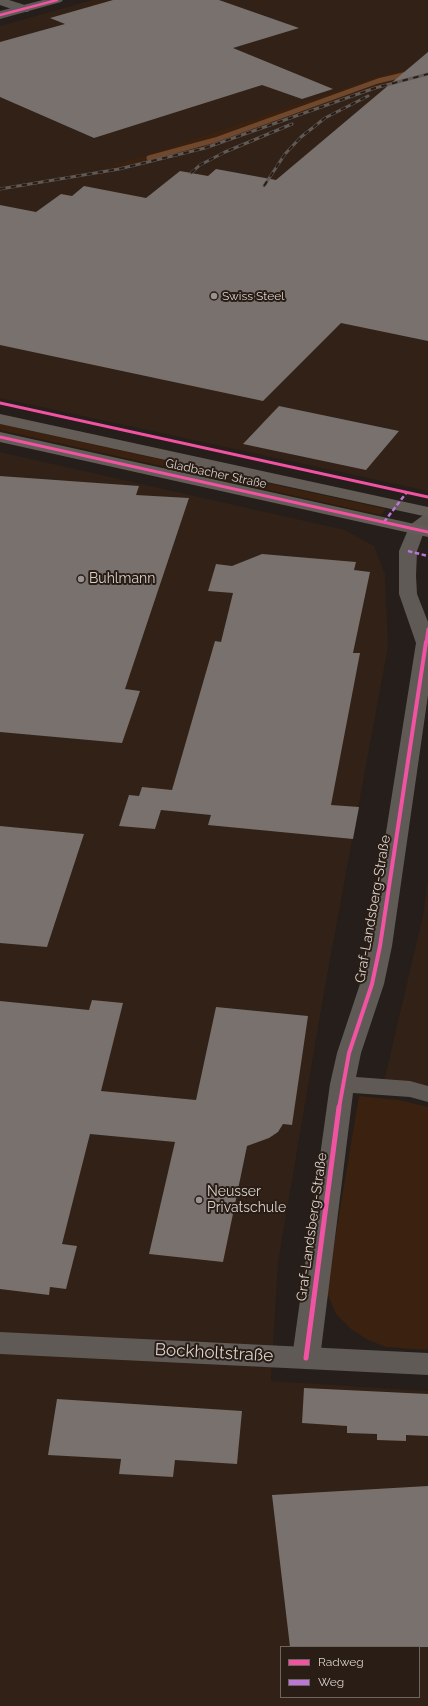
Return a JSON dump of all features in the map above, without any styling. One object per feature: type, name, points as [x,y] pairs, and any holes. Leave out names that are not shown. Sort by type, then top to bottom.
[{"type":"main road","name":"Gladbacher Straße","points":[[0,419],[428,512]]},
{"type":"main road","name":"Gladbacher Straße","points":[[0,437],[424,527]]},
{"type":"street","points":[[0,15],[57,0]]},
{"type":"street","points":[[0,1],[24,9]]},
{"type":"street","name":"Graf-Landsberg-Straße","points":[[306,1358],[342,1084],[350,1053],[372,984],[380,946],[427,636],[408,594],[408,552],[424,527]]},
{"type":"street","points":[[342,1084],[410,1089],[428,1094]]},
{"type":"street","name":"Bockholtstraße","points":[[0,1343],[428,1364]]},
{"type":"shaded area","name":"Swiss Steel","points":[[92,0],[428,0],[428,491],[0,398],[0,26]]},
{"type":"shaded area","points":[[428,64],[400,79],[202,148],[155,160],[94,170],[145,156],[377,77]]},
{"type":"shaded area","points":[[0,424],[386,509],[381,515],[0,430]]},
{"type":"shaded area","points":[[0,452],[345,530],[374,546],[385,574],[388,647],[324,992],[278,1263],[271,1381],[428,1391],[428,1706],[0,1706]]},
{"type":"shaded area","points":[[428,879],[428,1086],[384,1081],[423,915]]},
{"type":"shaded area","points":[[359,1096],[399,1100],[428,1107],[428,1350],[386,1347],[368,1340],[351,1329],[336,1314],[328,1295],[328,1281]]},
{"type":"building","points":[[113,0],[219,0],[299,28],[233,48],[333,89],[302,99],[262,85],[94,138],[0,97],[0,42],[65,24],[50,18]]},
{"type":"building","name":"Swiss Steel","points":[[428,52],[428,341],[341,323],[263,401],[0,345],[0,205],[36,212],[61,194],[72,196],[84,186],[146,198],[180,171],[208,176],[216,169],[276,180]]},
{"type":"building","points":[[279,406],[399,431],[366,470],[243,444]]},
{"type":"building","name":"Buhlmann","points":[[0,476],[139,486],[136,495],[189,498],[125,689],[140,691],[122,743],[0,732]]},
{"type":"building","points":[[262,554],[356,562],[354,570],[370,572],[353,653],[360,653],[331,805],[359,807],[353,839],[208,825],[211,815],[161,810],[155,829],[119,826],[129,795],[139,796],[142,787],[172,790],[215,641],[221,642],[233,593],[208,591],[216,564],[232,566]]},
{"type":"building","points":[[0,826],[84,834],[47,947],[0,943]]},
{"type":"building","points":[[92,1000],[123,1003],[101,1091],[196,1100],[216,1007],[308,1016],[292,1125],[283,1124],[278,1132],[269,1138],[247,1146],[223,1262],[149,1254],[175,1142],[90,1134],[62,1244],[77,1246],[66,1289],[50,1287],[49,1295],[0,1289],[0,1001],[89,1010]]},
{"type":"building","points":[[304,1388],[428,1394],[428,1436],[406,1435],[406,1441],[377,1440],[377,1434],[347,1433],[347,1426],[302,1423]]},
{"type":"building","points":[[57,1399],[242,1411],[237,1464],[175,1460],[173,1477],[119,1474],[121,1459],[48,1455]]},
{"type":"building","points":[[428,1486],[428,1647],[290,1646],[272,1495]]},
{"type":"waterway","points":[[149,158],[215,140],[378,81],[428,69]]},
{"type":"railway","points":[[0,189],[119,169],[205,148],[375,88],[428,74]]},
{"type":"railway","points":[[264,186],[285,154],[301,137],[325,118],[368,96]]},
{"type":"railway","points":[[191,173],[200,165],[225,152],[292,124]]},
{"type":"marked path","points":[[384,522],[407,492]]},
{"type":"marked path","points":[[408,551],[428,556]]},
{"type":"cycle path","points":[[0,15],[57,0]]},
{"type":"cycle path","points":[[0,403],[428,497]]},
{"type":"cycle path","points":[[0,437],[428,532]]},
{"type":"cycle path","points":[[306,1358],[342,1084],[349,1053],[372,984],[380,946],[428,629]]},
{"type":"place","name":"Swiss Steel","points":[[214,296]]},
{"type":"place","name":"Buhlmann","points":[[81,579]]},
{"type":"place","name":"Neusser Privatschule","points":[[199,1200]]}]
